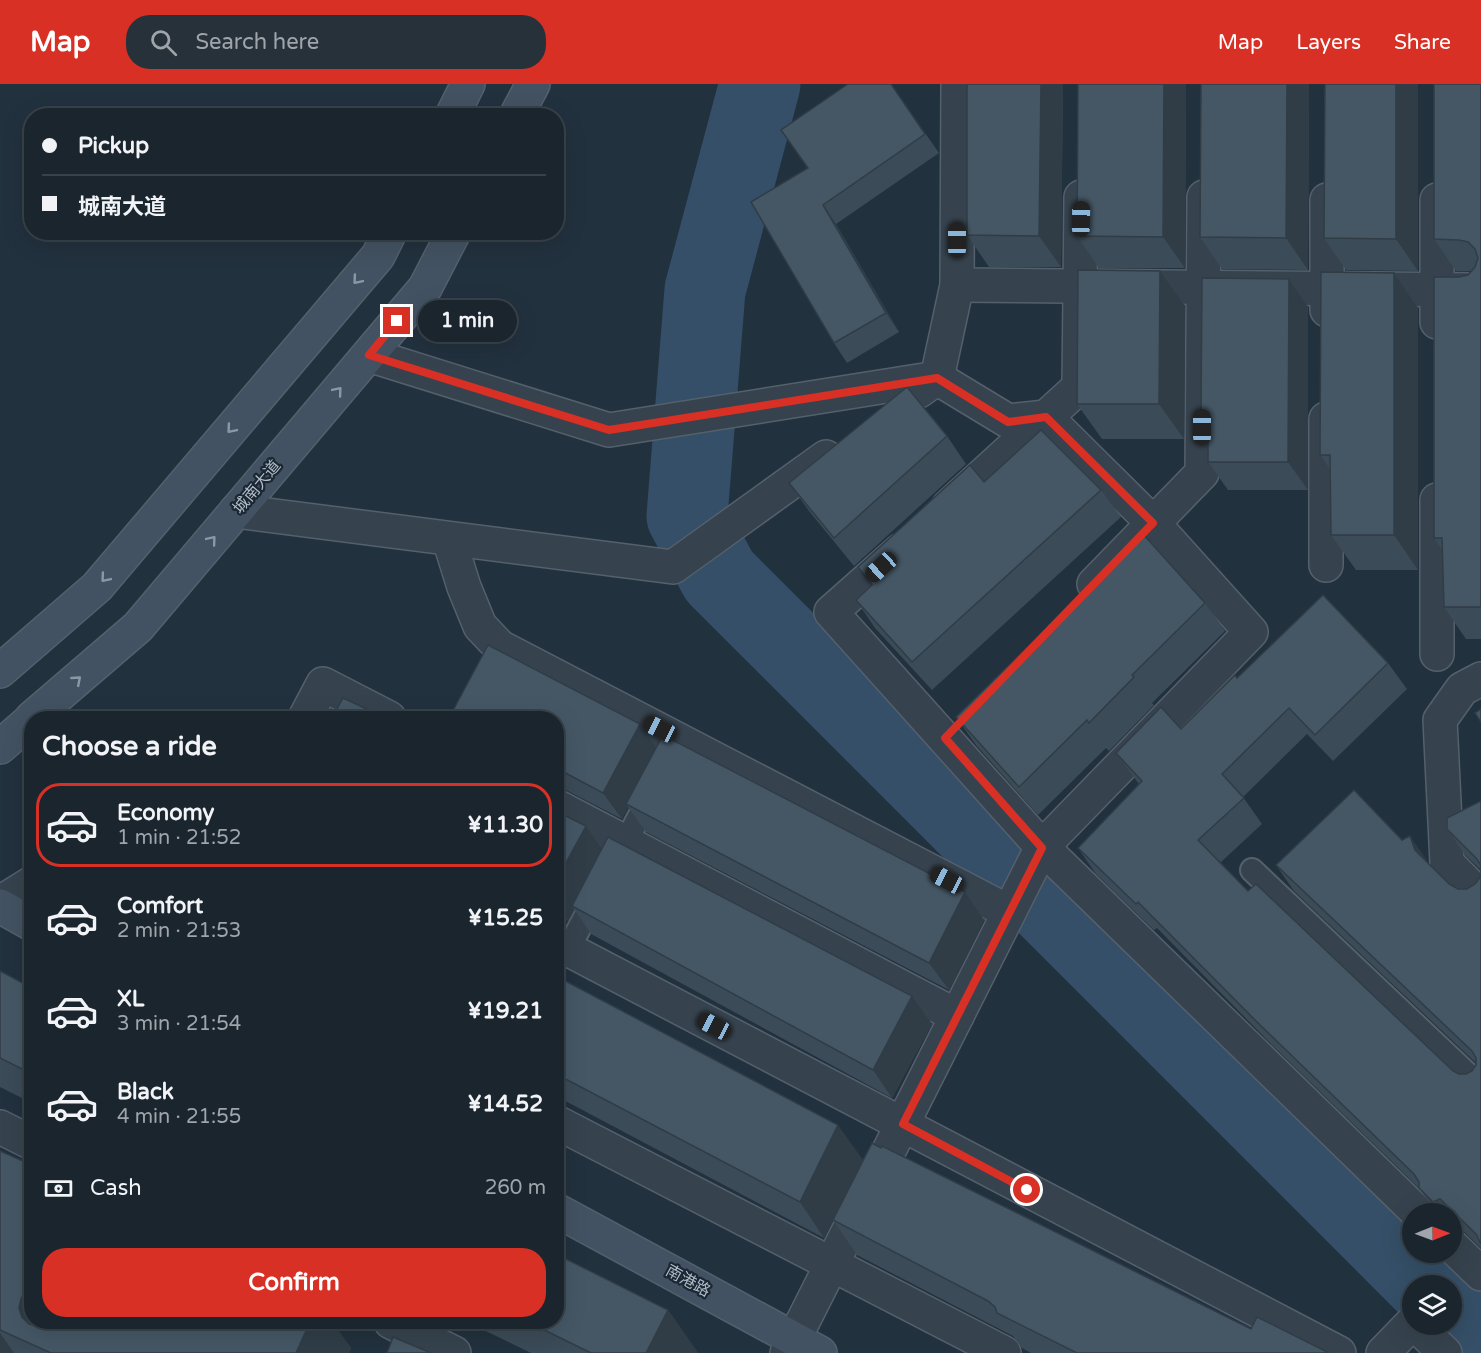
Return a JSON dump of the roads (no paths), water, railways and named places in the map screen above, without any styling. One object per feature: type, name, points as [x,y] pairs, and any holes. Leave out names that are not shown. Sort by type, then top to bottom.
[{"type":"main road","points":[[456,108],[468,84]]},
{"type":"main road","points":[[520,108],[533,84]]},
{"type":"main road","points":[[0,671],[97,587],[378,256],[386,240]]},
{"type":"main road","name":"城南大道","points":[[41,711],[138,627],[425,288],[450,240]]},
{"type":"main road","name":"城南大道","points":[[0,747],[24,726]]},
{"type":"main road","points":[[0,904],[24,919]]},
{"type":"main road","name":"南港路","points":[[564,1215],[800,1348]]},
{"type":"street","points":[[879,420],[937,378],[957,285],[958,84]]},
{"type":"street","points":[[1082,168],[1079,387],[831,612],[953,729],[1042,848],[1408,1203]]},
{"type":"street","points":[[1070,609],[1202,473],[1204,168]]},
{"type":"street","points":[[1327,175],[1327,335]]},
{"type":"street","points":[[1437,176],[1437,349]]},
{"type":"street","points":[[957,285],[1481,290]]},
{"type":"street","points":[[369,355],[609,430],[937,378],[1008,422],[1046,417]]},
{"type":"street","points":[[1326,392],[1326,565]]},
{"type":"street","points":[[800,1348],[832,1264],[1042,848],[1251,632],[1153,523],[1046,417]]},
{"type":"street","points":[[237,511],[673,567],[845,444]]},
{"type":"street","points":[[1437,466],[1437,654]]},
{"type":"street","points":[[449,539],[464,587],[480,626],[500,647],[670,757],[1009,912]]},
{"type":"street","points":[[1481,679],[1462,689],[1440,720],[1447,863],[1481,897]]},
{"type":"street","points":[[309,711],[323,684],[375,711]]},
{"type":"street","points":[[564,811],[957,1016]]},
{"type":"street","points":[[0,904],[24,888]]},
{"type":"street","points":[[564,947],[1339,1353]]},
{"type":"street","points":[[564,1126],[1004,1353]]},
{"type":"street","points":[[0,1127],[24,1139]]},
{"type":"street","points":[[1462,1256],[1481,1274]]},
{"type":"street","points":[[399,1335],[454,1353]]},
{"type":"street","points":[[1383,1353],[1402,1335]]},
{"type":"street","points":[[1426,1335],[1445,1353]]},
{"type":"lane","points":[[564,943],[607,877],[670,757]]},
{"type":"lane","points":[[1252,870],[1481,1087]]},
{"type":"waterway","points":[[760,84],[705,290],[687,516],[719,576],[1418,1275]]},
{"type":"waterway","points":[[1462,1319],[1481,1338]]}]
